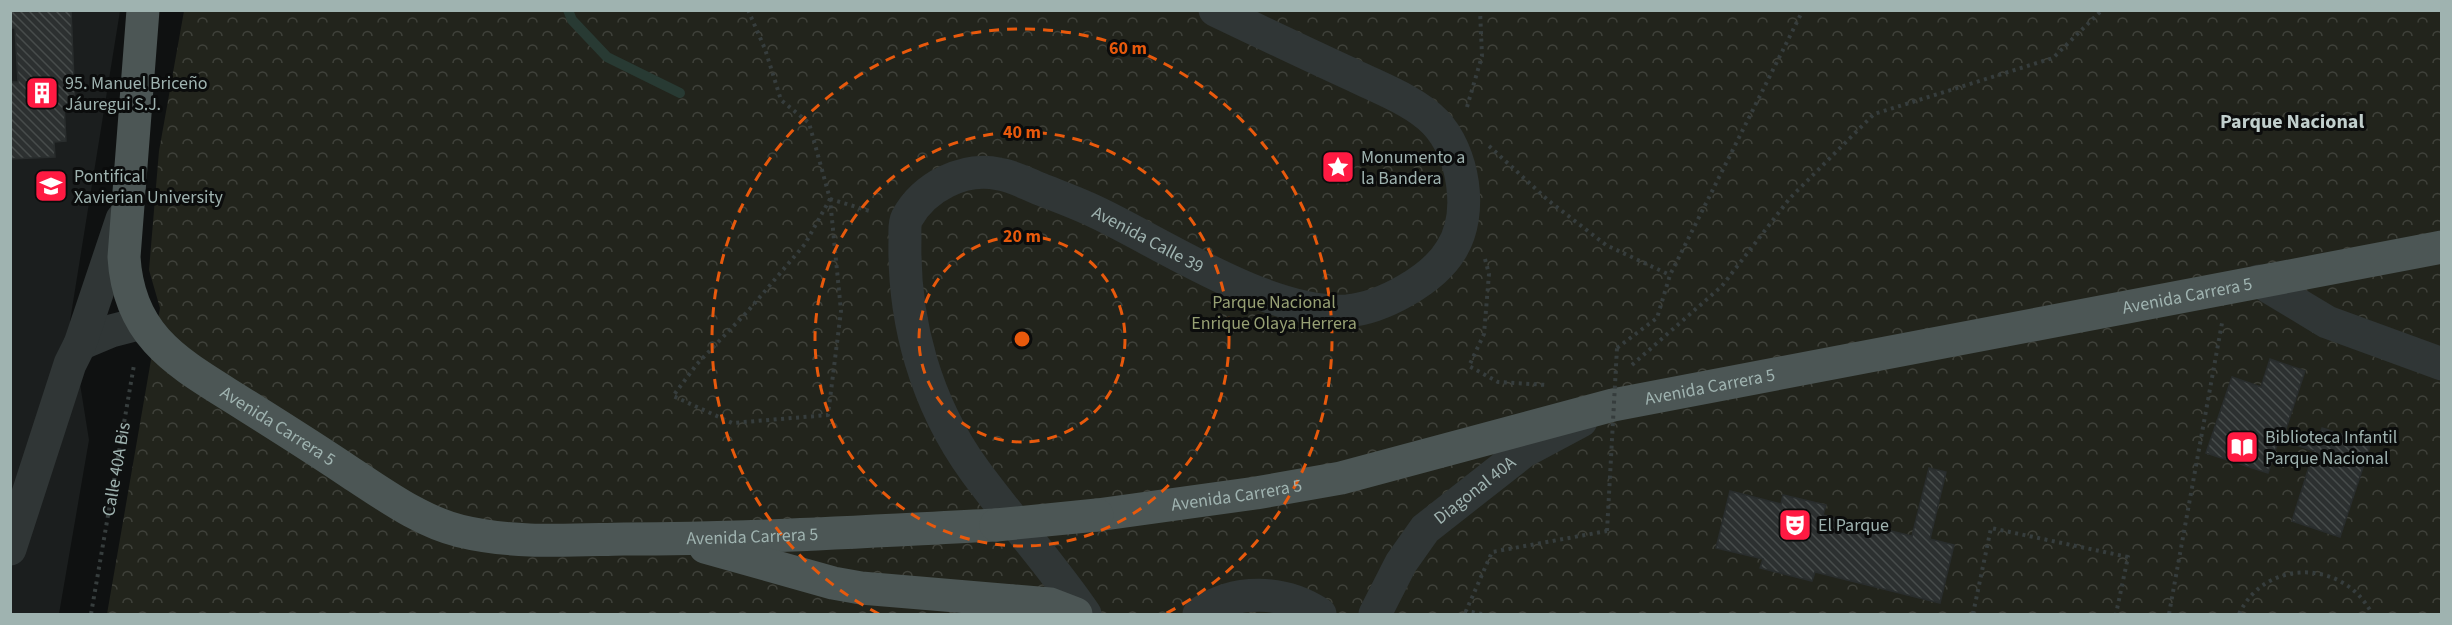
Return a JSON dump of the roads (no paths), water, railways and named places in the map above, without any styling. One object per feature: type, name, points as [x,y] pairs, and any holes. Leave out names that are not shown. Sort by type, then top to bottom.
[{"type":"main road","points":[[128,202],[143,10]]},
{"type":"main road","name":"Avenida Carrera 5","points":[[128,202],[124,257],[126,280],[132,304],[142,323],[165,350],[199,375],[393,500],[430,520],[460,531],[498,537],[554,540],[677,539],[996,525],[1097,515],[1256,493],[1341,478],[1613,390],[2244,284],[2442,247]]},
{"type":"main road","points":[[677,539],[833,583],[861,588],[1050,604],[1076,615]]},
{"type":"street","name":"Avenida Calle 39","points":[[1085,615],[973,468],[936,405],[910,319],[904,279],[905,220],[928,192],[958,175],[997,173],[1101,214],[1166,250],[1252,290],[1306,308],[1348,311],[1384,302],[1437,267],[1452,249],[1461,223],[1463,194],[1459,161],[1435,122],[1403,99],[1215,10]]},
{"type":"street","points":[[10,549],[70,364],[80,344],[128,202]]},
{"type":"street","points":[[2244,284],[2327,322],[2442,364]]},
{"type":"street","points":[[80,344],[111,331],[142,323]]},
{"type":"street","name":"Diagonal 40A","points":[[1376,615],[1401,563],[1425,529],[1522,452],[1613,390]]},
{"type":"street","points":[[1199,615],[1208,608],[1232,598],[1258,595],[1284,597],[1308,606],[1320,615]]},
{"type":"waterway","points":[[568,10],[572,20],[607,57],[680,93]]},
{"type":"place","name":"95. Manuel Briceño Jáuregui S.J.","points":[[42,93]]},
{"type":"place","name":"Monumento a la Bandera","points":[[1338,167]]},
{"type":"place","name":"Pontifical Xavierian University","points":[[51,186]]},
{"type":"place","name":"Biblioteca Infantil Parque Nacional","points":[[2242,447]]},
{"type":"place","name":"El Parque","points":[[1795,525]]},
{"type":"district","name":"Parque Nacional","points":[[2292,122]]},
{"type":"park label","name":"Parque Nacional Enrique Olaya Herrera","points":[[1274,312]]}]
